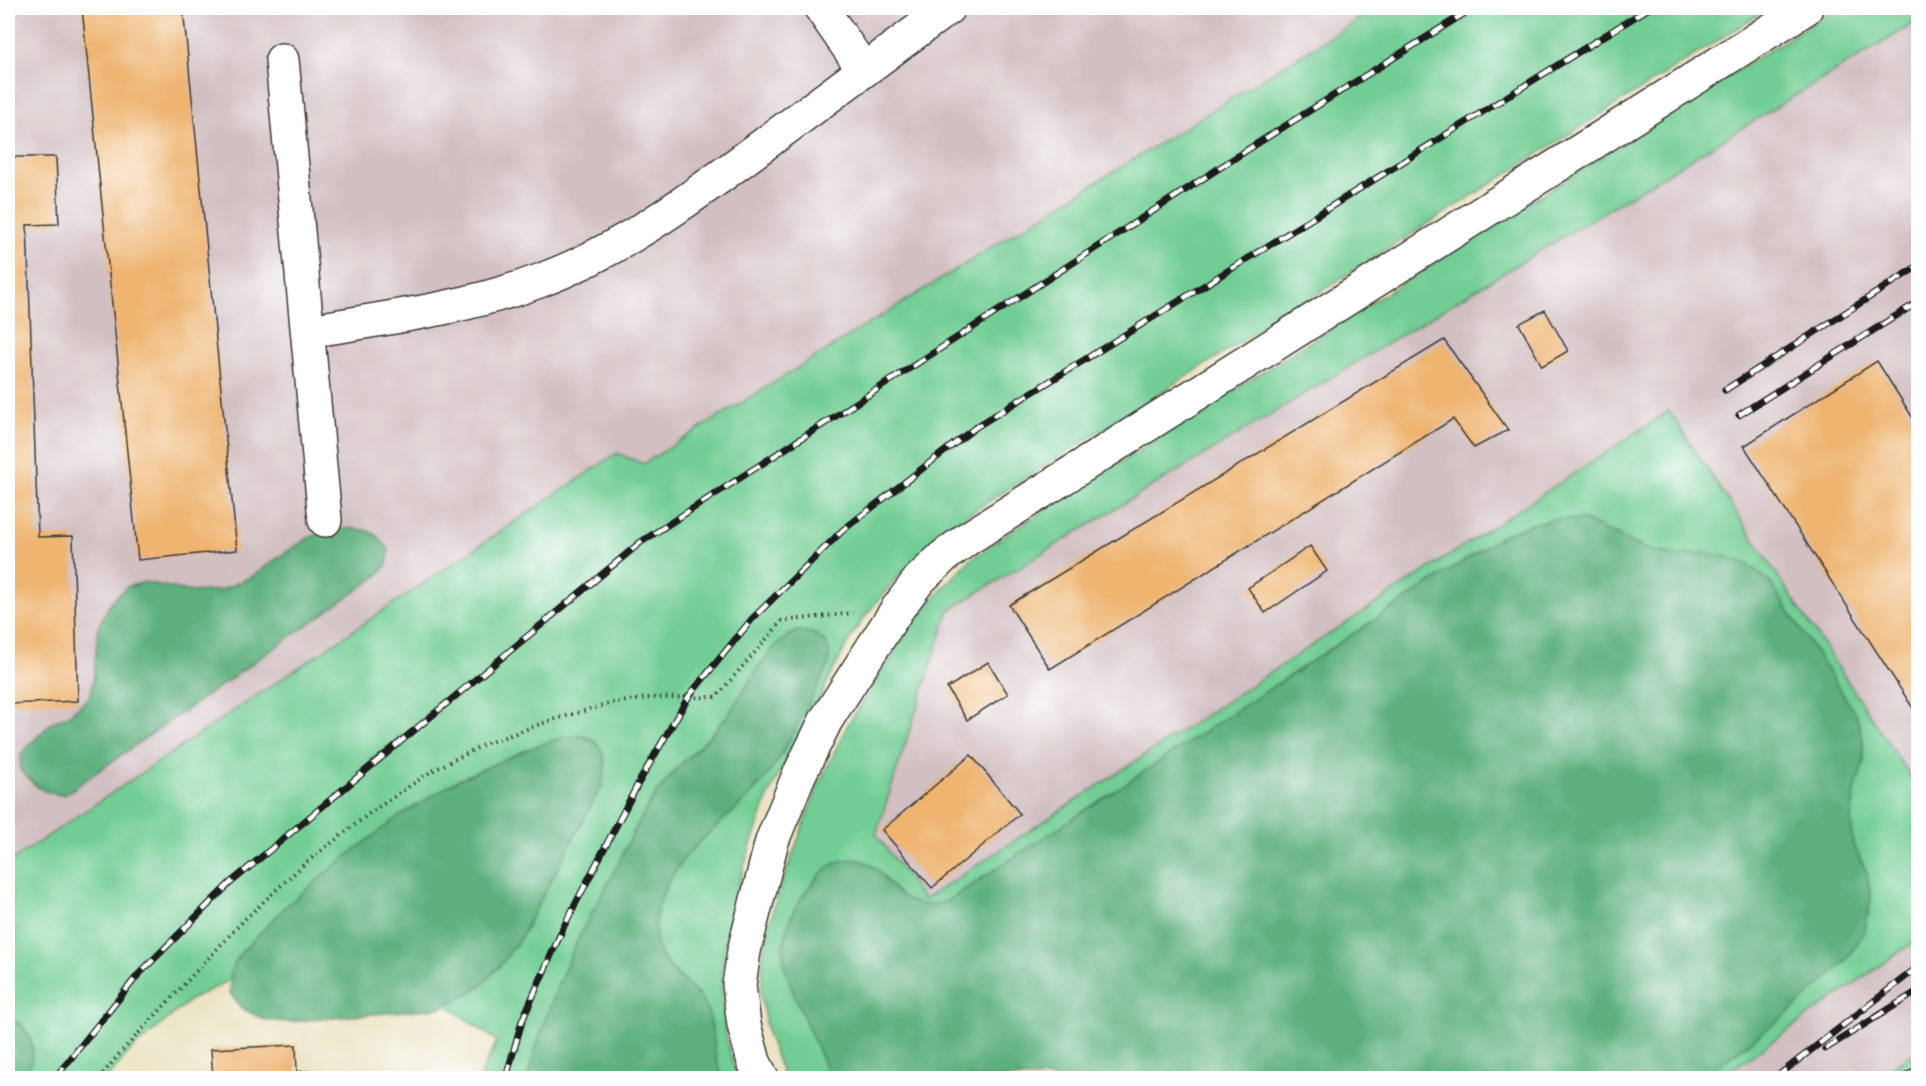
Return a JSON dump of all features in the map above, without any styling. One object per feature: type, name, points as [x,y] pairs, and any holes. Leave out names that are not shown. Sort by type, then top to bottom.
[{"type":"lane","points":[[821,8],[864,70]]},
{"type":"lane","points":[[309,331],[444,308],[496,296],[540,281],[595,256],[643,231],[691,199],[948,8]]},
{"type":"lane","points":[[762,1078],[754,1062],[744,1025],[739,985],[744,951],[772,841],[799,775],[826,720],[898,608],[919,580],[943,557],[967,539],[1806,8]]},
{"type":"lane","points":[[282,60],[325,520]]},
{"type":"path","points":[[99,1078],[244,920],[303,865],[370,813],[432,771],[485,744],[549,721],[608,704],[647,698],[716,697],[782,621],[898,608]]},
{"type":"shaded area","points":[[8,8],[1382,8],[643,464],[617,453],[8,863]]},
{"type":"shaded area","points":[[1918,21],[1918,788],[1669,411],[924,900],[876,834],[949,610]]},
{"type":"shaded area","points":[[1918,939],[1918,1050],[1875,1078],[1720,1078]]},
{"type":"green space","points":[[1377,8],[1769,8],[953,524],[926,548],[877,601],[855,631],[782,769],[763,811],[735,898],[724,958],[722,989],[724,1019],[729,1049],[739,1078],[479,1078],[497,1041],[336,927],[190,1000],[127,1054],[108,1078],[8,1078],[8,863],[617,453],[643,464]]},
{"type":"green space","points":[[1836,8],[1918,8],[1918,21],[949,610],[876,834],[924,900],[1669,411],[1918,788],[1918,939],[1720,1078],[784,1078],[767,1033],[761,997],[763,955],[775,902],[818,786],[847,726],[913,622],[970,560],[1007,534]]},
{"type":"green space","points":[[1558,519],[1584,520],[1651,551],[1679,555],[1705,553],[1729,557],[1749,565],[1770,582],[1855,713],[1863,738],[1864,762],[1855,791],[1851,820],[1853,844],[1867,872],[1871,897],[1865,931],[1847,959],[1787,1014],[1702,1078],[830,1078],[788,980],[783,952],[790,918],[808,889],[825,870],[842,860],[856,859],[875,868],[896,892],[909,901],[931,904],[947,901],[1505,534],[1532,524]]},
{"type":"green space","points":[[340,528],[369,531],[384,543],[389,550],[387,565],[376,577],[64,795],[39,788],[20,770],[21,754],[51,723],[70,714],[90,696],[98,627],[111,602],[127,587],[145,582],[192,592],[221,590],[253,576],[310,537]]},
{"type":"green space","points":[[798,631],[819,636],[824,640],[829,651],[828,666],[794,732],[771,770],[757,788],[680,864],[668,882],[659,904],[655,924],[657,944],[664,960],[697,993],[706,1006],[716,1057],[723,1078],[527,1078],[547,1014],[573,950],[648,806],[669,777],[727,716],[775,646]]},
{"type":"green space","points":[[582,736],[594,741],[602,751],[605,768],[602,785],[521,937],[483,984],[462,998],[439,1008],[288,1022],[265,1020],[241,1008],[230,993],[231,972],[239,955],[284,908],[339,862],[395,819],[458,780],[526,750],[563,737]]},
{"type":"green space","points":[[8,1021],[20,1023],[32,1044],[31,1063],[23,1078],[8,1078]]},
{"type":"green space","points":[[1918,1050],[1918,1078],[1875,1078]]},
{"type":"building","points":[[82,8],[183,8],[237,550],[138,560]]},
{"type":"building","points":[[8,157],[56,157],[59,224],[27,225],[38,537],[73,536],[78,701],[8,704]]},
{"type":"building","points":[[1545,310],[1568,351],[1542,366],[1519,324]]},
{"type":"building","points":[[1444,340],[1508,430],[1474,448],[1453,419],[1050,669],[1009,605]]},
{"type":"building","points":[[1877,361],[1918,426],[1918,716],[1744,446]]},
{"type":"building","points":[[1310,546],[1327,571],[1265,613],[1248,588]]},
{"type":"building","points":[[988,662],[1008,694],[967,720],[947,688]]},
{"type":"building","points":[[971,755],[1020,814],[932,888],[882,830]]},
{"type":"building","points":[[296,1045],[297,1072],[309,1071],[310,1078],[213,1078],[211,1049]]},
{"type":"railway","points":[[55,1078],[138,975],[229,884],[641,542],[1258,143],[1473,8]]},
{"type":"railway","points":[[506,1078],[522,1021],[564,926],[639,782],[689,696],[752,619],[843,530],[976,427],[1649,8]]},
{"type":"railway","points":[[1725,390],[1918,266]]},
{"type":"railway","points":[[1739,415],[1918,302]]},
{"type":"railway","points":[[1775,1078],[1918,967]]},
{"type":"railway","points":[[1825,1049],[1918,991]]},
{"type":"railway","points":[[1904,1078],[1918,1069]]}]
